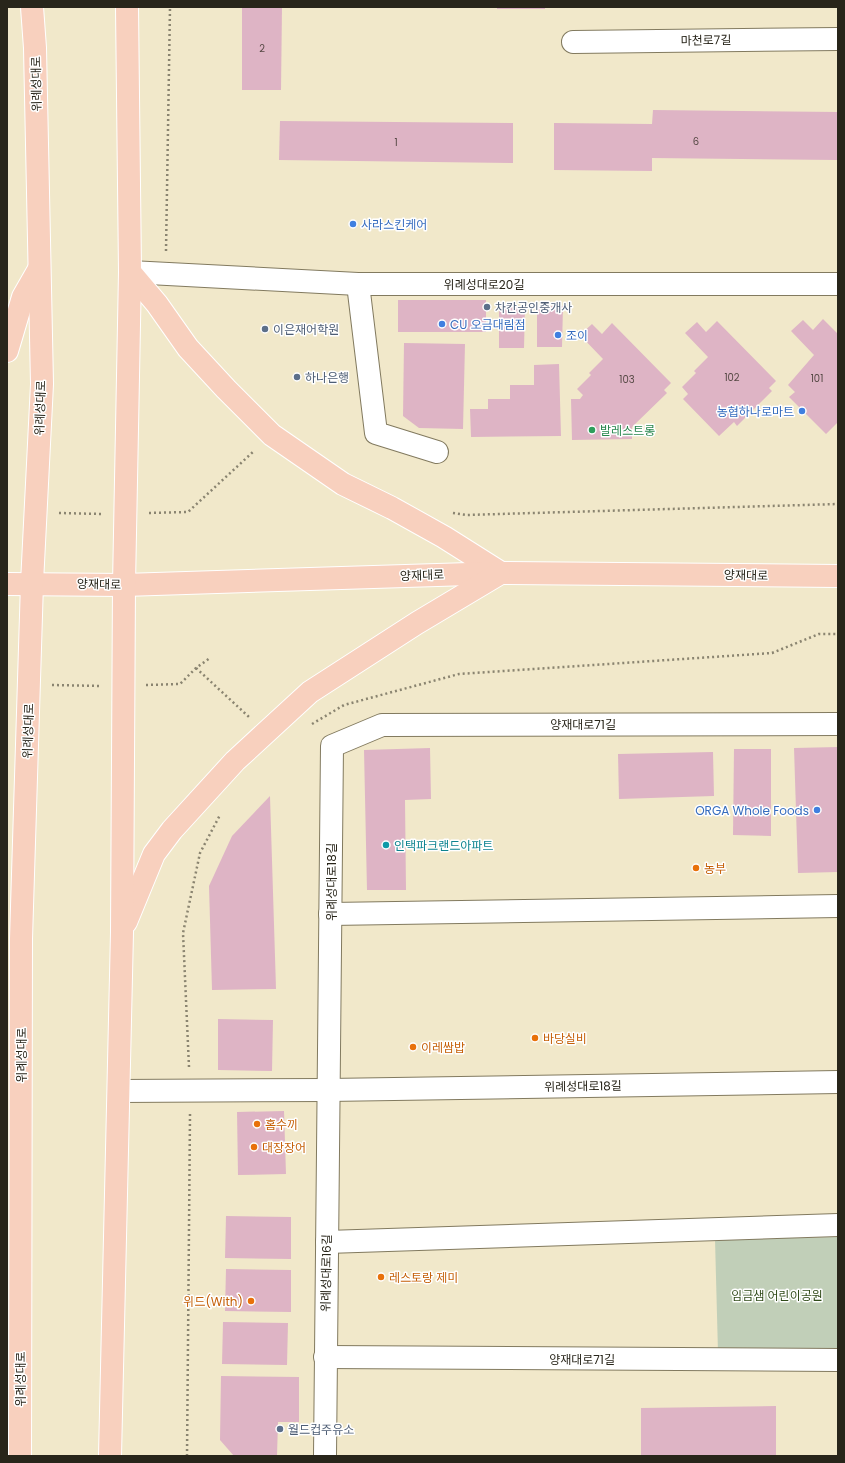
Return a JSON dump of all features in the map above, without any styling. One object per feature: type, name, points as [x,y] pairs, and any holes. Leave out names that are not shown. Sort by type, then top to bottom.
[{"type":"main road","name":"위례성대로","points":[[20,1456],[22,939],[32,583],[42,384],[32,7]]},
{"type":"main road","points":[[110,1456],[122,932],[124,585],[130,272],[127,7]]},
{"type":"main road","points":[[7,351],[23,297],[40,268]]},
{"type":"main road","points":[[122,932],[154,854],[172,830],[235,761],[310,692],[417,623],[502,572],[405,515],[343,484],[272,434],[226,389],[188,348],[157,304],[130,272]]},
{"type":"main road","name":"양재대로","points":[[7,584],[32,583],[124,585],[502,572],[838,576]]},
{"type":"main road","points":[[7,884],[22,939]]},
{"type":"street","name":"마천로7길","points":[[573,42],[838,39]]},
{"type":"street","name":"위례성대로20길","points":[[130,272],[358,284],[838,284]]},
{"type":"street","points":[[358,284],[376,434],[437,452]]},
{"type":"street","name":"양재대로71길","points":[[332,746],[382,725],[838,724]]},
{"type":"street","name":"위례성대로18길","points":[[328,1090],[332,746]]},
{"type":"street","points":[[330,914],[838,906]]},
{"type":"street","name":"위례성대로18길","points":[[119,1090],[328,1090],[838,1082]]},
{"type":"street","name":"위례성대로16길","points":[[325,1456],[328,1090]]},
{"type":"street","points":[[326,1242],[838,1225]]},
{"type":"street","name":"양재대로71길","points":[[325,1357],[838,1360]]},
{"type":"path","points":[[166,273],[170,7]]},
{"type":"path","points":[[36,513],[125,514],[188,512],[272,434]]},
{"type":"path","points":[[452,513],[466,515],[838,504]]},
{"type":"path","points":[[311,725],[344,705],[459,674],[772,653],[819,634],[838,634]]},
{"type":"path","points":[[29,684],[180,684],[196,668],[210,658]]},
{"type":"path","points":[[196,668],[251,719]]},
{"type":"green space","name":"임금샘 어린이공원","points":[[838,1237],[838,1351],[718,1353],[715,1239]]},
{"type":"building","points":[[242,7],[282,7],[281,90],[242,90]]},
{"type":"building","points":[[497,7],[545,7],[545,9],[497,9]]},
{"type":"building","points":[[653,110],[838,112],[838,160],[652,158],[652,171],[554,170],[554,123],[652,124]]},
{"type":"building","points":[[280,121],[513,123],[513,163],[279,160]]},
{"type":"building","points":[[398,300],[486,300],[486,332],[398,332]]},
{"type":"building","points":[[537,306],[563,306],[562,347],[537,347]]},
{"type":"building","points":[[499,307],[525,307],[524,348],[499,348]]},
{"type":"building","points":[[823,319],[838,334],[838,422],[826,434],[789,397],[795,392],[788,385],[814,355],[791,331],[803,320],[813,330]]},
{"type":"building","points":[[717,321],[776,381],[769,388],[772,391],[737,426],[734,422],[719,436],[683,399],[688,394],[682,387],[696,373],[694,371],[708,357],[685,333],[697,322],[706,332]]},
{"type":"building","points":[[612,323],[671,383],[664,390],[667,393],[632,427],[632,439],[572,440],[571,399],[580,399],[583,395],[577,389],[591,375],[589,373],[603,359],[580,335],[592,324],[602,334]]},
{"type":"building","points":[[404,343],[465,344],[463,429],[419,428],[403,416]]},
{"type":"building","points":[[559,364],[561,436],[471,437],[470,409],[488,409],[488,399],[510,399],[510,385],[534,385],[534,365]]},
{"type":"building","name":"ORGA Whole Foods","points":[[838,747],[838,872],[798,873],[794,748]]},
{"type":"building","name":"인택파크랜드아파트","points":[[430,748],[431,799],[405,800],[406,890],[367,890],[364,750]]},
{"type":"building","points":[[734,749],[771,749],[771,836],[733,835]]},
{"type":"building","points":[[713,752],[714,796],[619,799],[618,754]]},
{"type":"building","points":[[270,796],[276,989],[212,990],[209,886],[232,836]]},
{"type":"building","points":[[218,1019],[273,1020],[272,1071],[218,1070]]},
{"type":"building","points":[[284,1111],[286,1174],[238,1175],[237,1112]]},
{"type":"building","points":[[226,1216],[291,1217],[291,1259],[225,1258]]},
{"type":"building","points":[[226,1269],[291,1270],[291,1312],[225,1311]]},
{"type":"building","points":[[223,1322],[288,1323],[287,1365],[222,1364]]},
{"type":"building","points":[[221,1376],[299,1377],[299,1422],[278,1422],[277,1456],[234,1456],[220,1440]]},
{"type":"building","points":[[776,1406],[776,1456],[641,1456],[641,1408]]},
{"type":"place","name":"사라스킨케어","points":[[353,224]]},
{"type":"place","name":"차칸공인중개사","points":[[487,307]]},
{"type":"place","name":"CU 오금대림점","points":[[442,324]]},
{"type":"place","name":"이은재어학원","points":[[265,329]]},
{"type":"place","name":"조이","points":[[558,335]]},
{"type":"place","name":"하나은행","points":[[297,377]]},
{"type":"place","name":"농협하나로마트","points":[[802,411]]},
{"type":"place","name":"발레스트롱","points":[[592,430]]},
{"type":"place","name":"ORGA Whole Foods","points":[[817,810]]},
{"type":"place","name":"인택파크랜드아파트","points":[[386,845]]},
{"type":"place","name":"농부","points":[[696,868]]},
{"type":"place","name":"바당실비","points":[[535,1038]]},
{"type":"place","name":"이레쌈밥","points":[[413,1047]]},
{"type":"place","name":"홈수끼","points":[[257,1124]]},
{"type":"place","name":"대장장어","points":[[254,1147]]},
{"type":"place","name":"레스토랑 제미","points":[[381,1277]]},
{"type":"place","name":"위드(With)","points":[[251,1301]]},
{"type":"place","name":"월드컵주유소","points":[[280,1429]]}]
